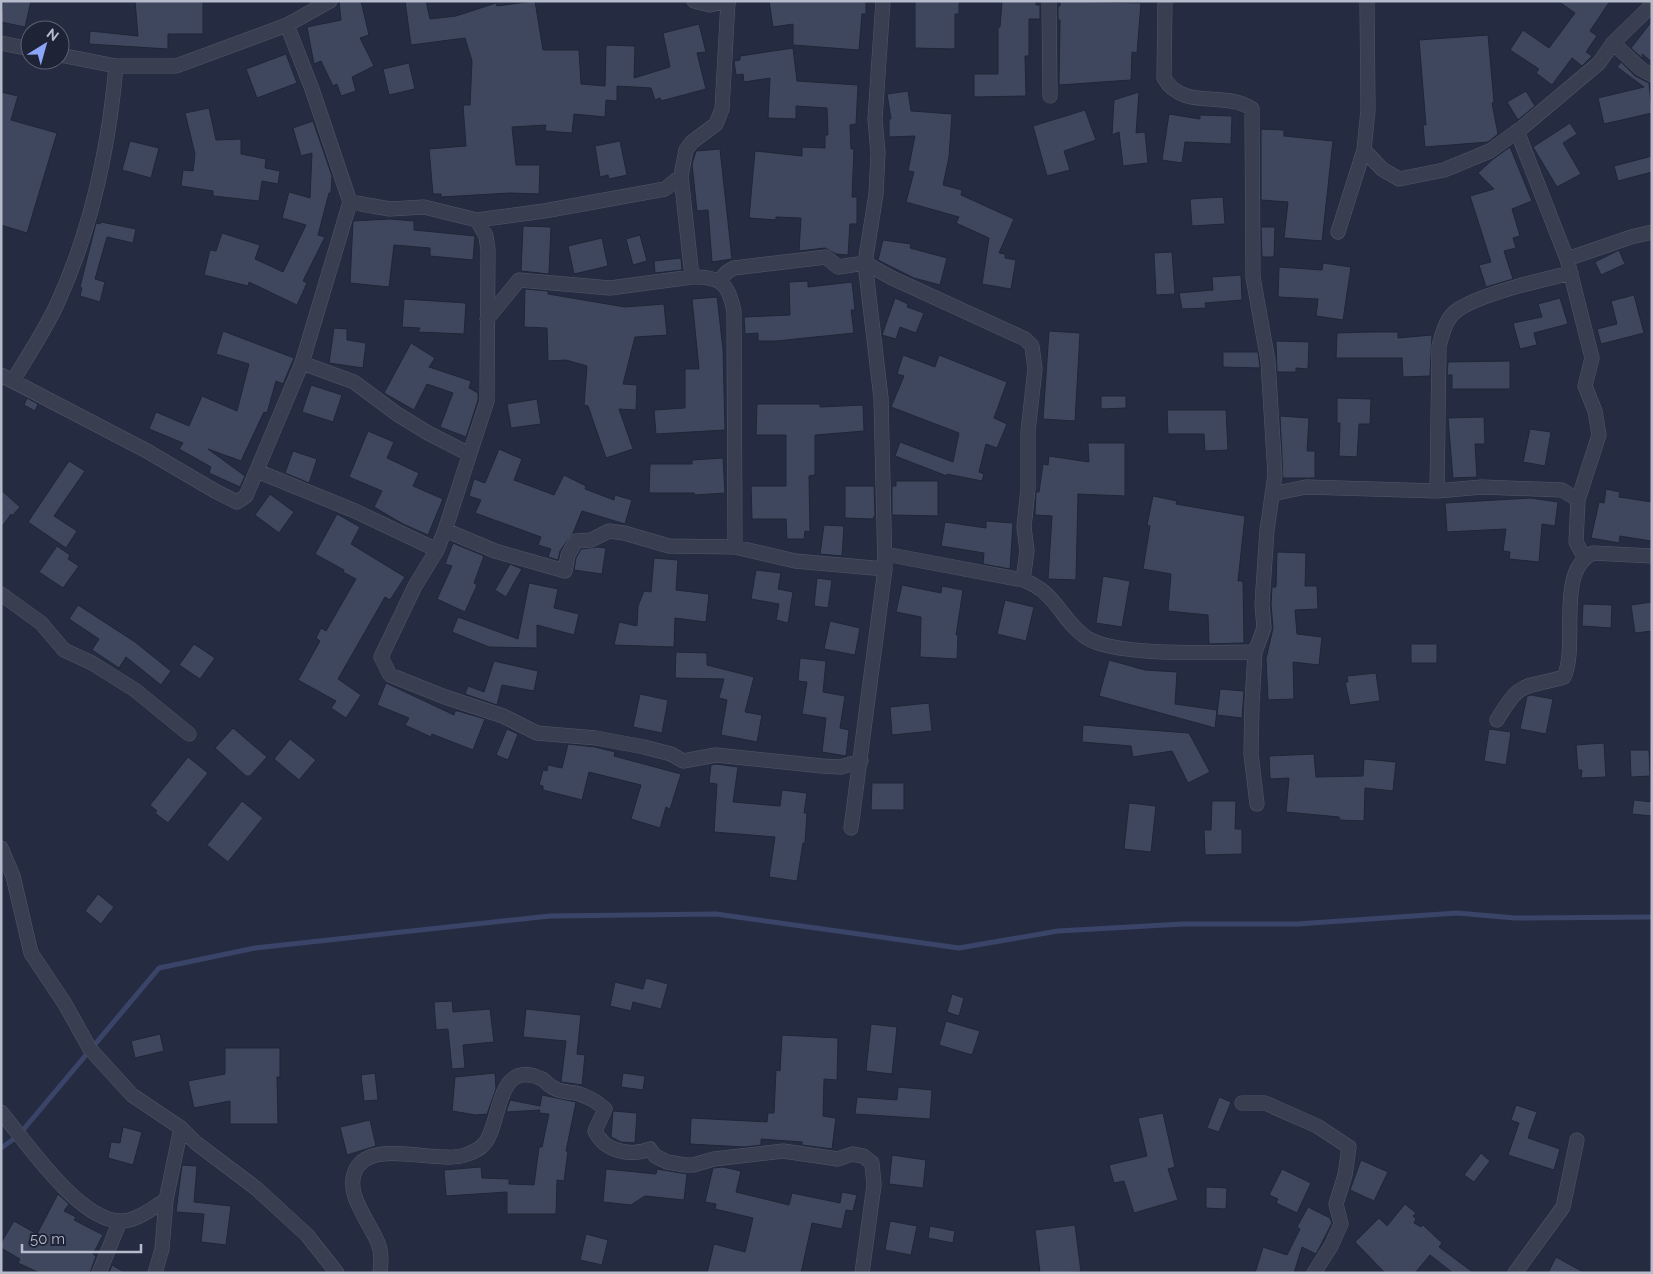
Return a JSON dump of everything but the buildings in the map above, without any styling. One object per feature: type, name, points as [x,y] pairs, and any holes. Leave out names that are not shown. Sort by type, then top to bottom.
[{"type":"street","points":[[303,1],[305,16]]},
{"type":"street","points":[[70,57],[116,66],[176,66],[287,25],[330,1]]},
{"type":"street","points":[[692,277],[681,176],[686,150],[692,142],[716,124],[722,109],[728,2],[710,5],[694,1]]},
{"type":"street","points":[[851,828],[885,569],[881,398],[866,263],[876,194],[878,153],[875,120],[883,1]]},
{"type":"street","points":[[1049,1],[1050,96]]},
{"type":"street","points":[[1165,1],[1164,78],[1169,88],[1183,96],[1242,102],[1252,110],[1253,277],[1268,361],[1275,475],[1267,530],[1262,604],[1264,628],[1255,652],[1251,754],[1257,804]]},
{"type":"street","points":[[1338,232],[1364,150],[1368,110],[1367,1]]},
{"type":"street","points":[[1364,150],[1382,169],[1399,179],[1444,170],[1490,151],[1518,131],[1599,63],[1613,43],[1652,4]]},
{"type":"street","points":[[116,66],[112,116],[90,219],[58,303],[7,378],[147,450],[237,502],[246,496],[302,363],[350,202],[312,89],[287,25]]},
{"type":"street","points":[[1,43],[20,47]]},
{"type":"street","points":[[1613,43],[1641,69],[1652,75]]},
{"type":"street","points":[[1518,131],[1567,259],[1592,358],[1585,386],[1595,411],[1598,435],[1578,500],[1576,542],[1584,557]]},
{"type":"street","points":[[350,202],[390,209],[424,207],[477,220],[544,211],[664,189],[681,176]]},
{"type":"street","points":[[477,220],[486,236],[488,250],[487,401],[437,550],[415,586],[382,657],[390,675],[445,697],[503,716],[537,733],[596,738],[644,747],[671,754],[683,761],[716,755],[841,767],[861,761]]},
{"type":"street","points":[[1567,259],[1631,236],[1652,232]]},
{"type":"street","points":[[720,280],[727,272],[734,268],[826,257],[838,267],[866,263],[892,278],[1025,339],[1032,346],[1034,369],[1028,431],[1028,489],[1024,527],[1027,551],[1023,580]]},
{"type":"street","points":[[1437,491],[1439,346],[1445,325],[1458,309],[1484,299],[1571,273]]},
{"type":"street","points":[[487,320],[519,280],[610,288],[705,276],[720,280],[731,293],[734,312],[735,547]]},
{"type":"street","points":[[302,363],[354,382],[397,414],[428,433],[470,454]]},
{"type":"street","points":[[257,471],[355,511],[437,550]]},
{"type":"street","points":[[1272,494],[1306,487],[1437,491],[1482,487],[1562,490],[1578,500]]},
{"type":"street","points":[[445,530],[495,551],[565,571],[568,555],[576,541],[591,540],[609,531],[632,535],[669,546],[735,547],[795,561],[885,569]]},
{"type":"street","points":[[1497,720],[1510,698],[1526,685],[1564,677],[1569,666],[1571,651],[1569,618],[1576,569],[1584,557],[1593,553],[1652,556]]},
{"type":"street","points":[[885,554],[1023,580],[1038,585],[1080,633],[1100,644],[1145,651],[1255,652]]},
{"type":"street","points":[[1,594],[41,623],[64,650],[92,663],[135,690],[189,734]]},
{"type":"street","points":[[1,848],[13,876],[31,953],[90,1049],[132,1095],[181,1128],[196,1143],[256,1189],[307,1234],[337,1273]]},
{"type":"street","points":[[380,1273],[381,1257],[378,1244],[352,1191],[354,1175],[359,1165],[372,1157],[396,1154],[463,1156],[476,1150],[484,1144],[491,1132],[505,1088],[516,1077],[523,1076],[542,1079],[554,1088],[594,1099],[605,1109],[595,1131],[598,1139],[616,1151],[642,1152],[650,1149],[655,1156],[667,1162],[693,1166],[714,1159],[783,1150],[838,1159],[852,1154],[863,1156],[872,1163],[874,1186],[862,1273]]},
{"type":"street","points":[[1242,1103],[1264,1104],[1318,1126],[1349,1147],[1345,1175],[1336,1204],[1341,1224],[1331,1246],[1314,1273]]},
{"type":"street","points":[[1,1112],[75,1200],[100,1217],[120,1221],[135,1218],[166,1200]]},
{"type":"street","points":[[155,1273],[162,1249],[166,1200],[181,1128]]},
{"type":"street","points":[[1515,1273],[1563,1207],[1577,1140]]},
{"type":"street","points":[[99,1273],[120,1221]]},
{"type":"waterway","points":[[1,1148],[18,1136],[159,968],[255,948],[550,916],[716,914],[959,948],[1058,931],[1183,924],[1297,924],[1457,913],[1515,918],[1652,917]]}]
